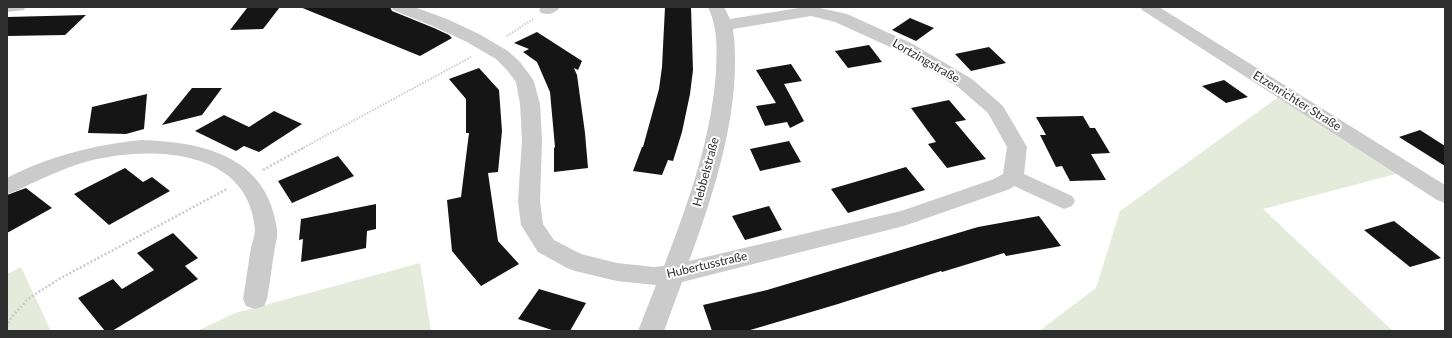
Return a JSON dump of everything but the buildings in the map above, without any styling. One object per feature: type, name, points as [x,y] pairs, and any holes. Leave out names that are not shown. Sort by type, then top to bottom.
[{"type":"street","points":[[7,8],[18,7]]},
{"type":"street","name":"Hubertusstraße","points":[[399,7],[441,23],[489,48],[514,66],[525,82],[530,104],[532,140],[529,201],[532,225],[546,246],[575,262],[617,272],[654,276],[672,275],[904,218],[1002,184],[1013,177]]},
{"type":"street","name":"Etzenrichter Straße","points":[[1148,7],[1445,195]]},
{"type":"street","name":"Lortzingstraße","points":[[720,16],[812,11],[840,18],[905,47],[965,83],[996,110],[1017,147],[1013,177]]},
{"type":"street","name":"Hebbelstraße","points":[[651,331],[696,209],[711,162],[721,114],[726,66],[720,16]]},
{"type":"street","points":[[7,187],[49,167],[87,155],[120,149],[154,147],[182,149],[218,159],[232,167],[245,179],[254,192],[260,207],[266,231],[255,299]]},
{"type":"street","points":[[1013,177],[1064,201]]},
{"type":"path","points":[[7,327],[12,318],[28,299],[59,279],[489,48],[549,9]]},
{"type":"green space","points":[[1284,93],[1407,171],[1263,209],[1393,331],[1039,331],[1096,288],[1120,211]]},
{"type":"green space","points":[[420,263],[431,331],[197,331],[235,313]]},
{"type":"green space","points":[[21,267],[51,331],[7,331],[7,274]]}]
